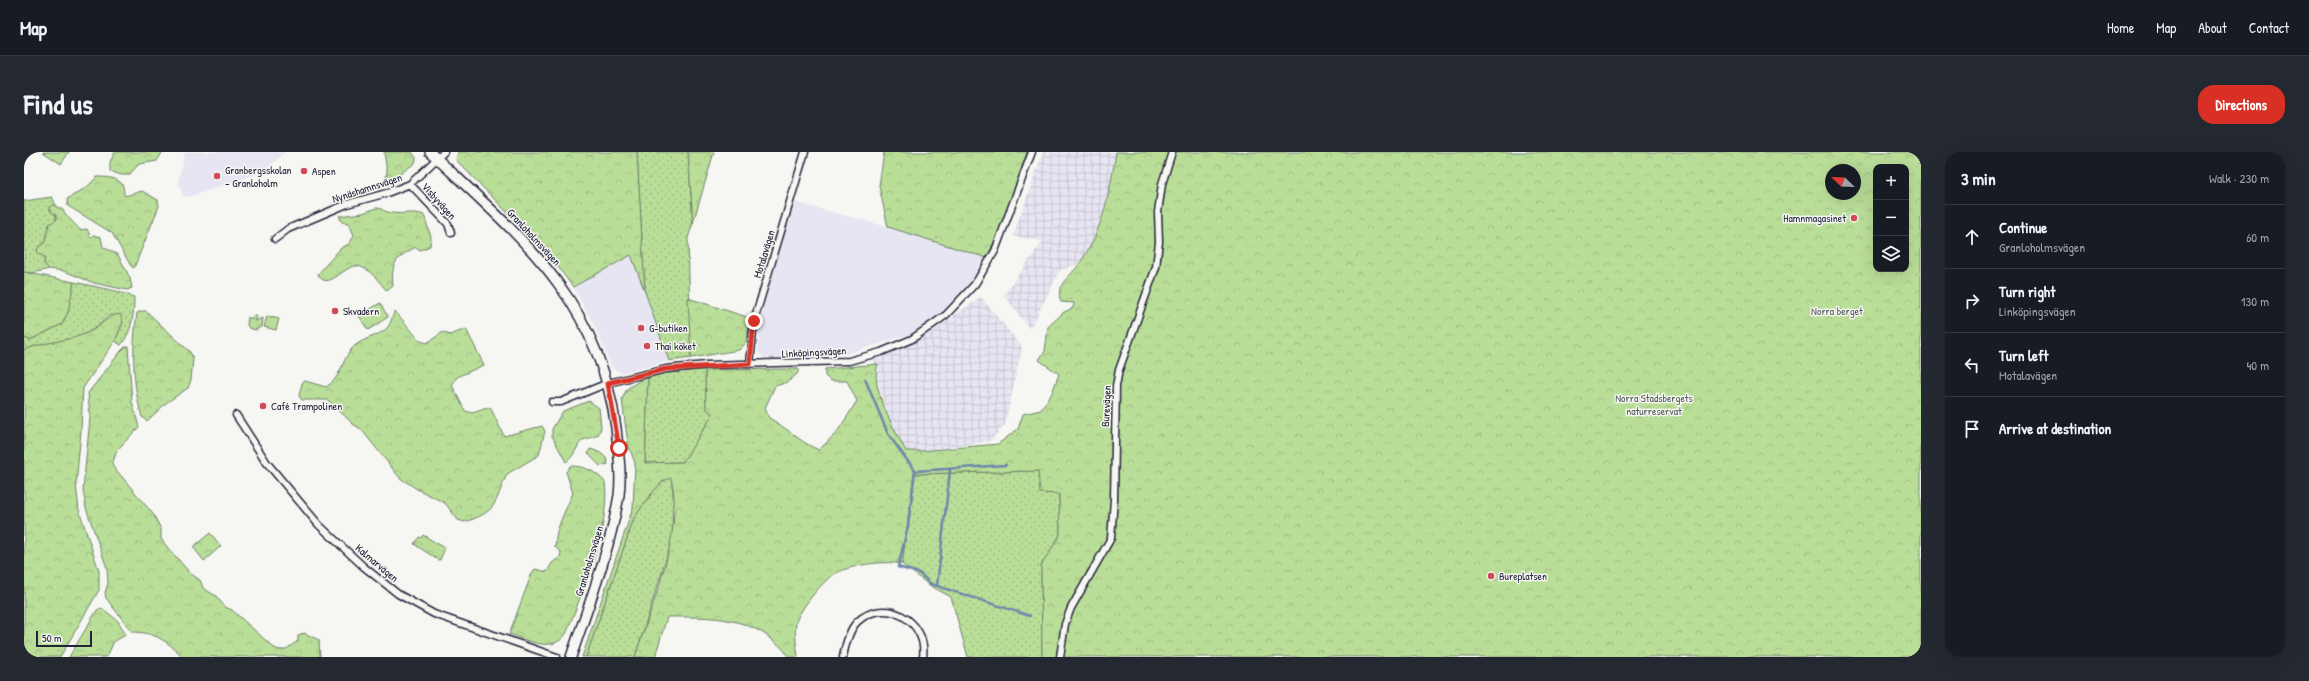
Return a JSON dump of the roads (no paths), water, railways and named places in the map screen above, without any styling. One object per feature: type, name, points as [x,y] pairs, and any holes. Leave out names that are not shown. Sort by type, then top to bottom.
[{"type":"street","name":"Granloholmsvägen","points":[[430,152],[509,226],[546,265],[573,302],[589,335],[608,383],[619,448],[619,494],[611,535],[571,657]]},
{"type":"street","name":"Nynäshamnsvägen","points":[[275,239],[288,229],[346,204],[386,193],[410,184],[444,152]]},
{"type":"street","name":"Motalavägen","points":[[750,364],[754,321],[805,152]]},
{"type":"street","name":"Linköpingsvägen","points":[[552,402],[561,402],[608,383],[666,369],[750,364],[849,361],[880,352],[912,339],[946,315],[975,284],[995,251],[1032,152]]},
{"type":"street","name":"Burevägen","points":[[1060,657],[1063,632],[1071,608],[1111,538],[1114,500],[1116,386],[1120,370],[1156,267],[1159,242],[1158,212],[1162,184],[1172,152]]},
{"type":"street","name":"Visbyvägen","points":[[410,184],[448,224],[451,233]]},
{"type":"street","name":"Kalmarvägen","points":[[236,415],[267,463],[319,525],[364,567],[398,594],[434,614],[557,657]]},
{"type":"street","points":[[844,657],[855,624],[869,613],[881,610],[893,611],[912,622],[921,639],[923,657]]},
{"type":"waterway","points":[[865,379],[888,434],[915,471],[1006,465]]},
{"type":"waterway","points":[[937,586],[950,470]]},
{"type":"waterway","points":[[915,471],[908,526],[898,567],[919,573],[931,584],[1030,616]]},
{"type":"place","name":"Aspen","points":[[304,171]]},
{"type":"place","name":"Granbergsskolan – Granloholm","points":[[217,176]]},
{"type":"place","name":"Hamnmagasinet","points":[[1854,218]]},
{"type":"place","name":"Skvadern","points":[[335,311]]},
{"type":"place","name":"G-butiken","points":[[641,328]]},
{"type":"place","name":"Thai köket","points":[[647,346]]},
{"type":"place","name":"Café Trampolinen","points":[[263,406]]},
{"type":"place","name":"Bureplatsen","points":[[1491,576]]},
{"type":"park label","name":"Norra berget","points":[[1837,311]]},
{"type":"park label","name":"Norra Stadsbergets naturreservat","points":[[1654,404]]}]
